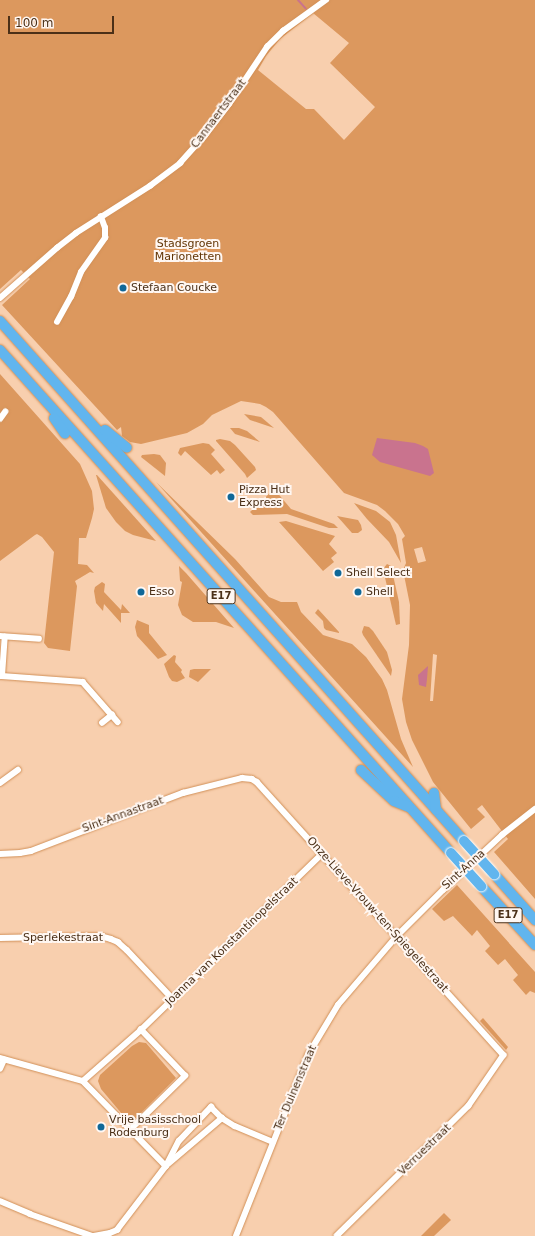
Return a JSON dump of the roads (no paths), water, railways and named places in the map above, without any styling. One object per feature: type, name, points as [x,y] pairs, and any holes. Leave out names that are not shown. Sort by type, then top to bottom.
[{"type":"highway","name":"E17","points":[[0,321],[83,412],[535,920]]},
{"type":"highway","name":"E17","points":[[0,350],[535,945]]},
{"type":"highway","points":[[30,384],[65,434]]},
{"type":"highway","points":[[83,412],[127,448]]},
{"type":"highway","points":[[361,770],[394,801],[411,808]]},
{"type":"highway","points":[[434,793],[436,810]]},
{"type":"street","name":"Cannaertstraat","points":[[0,298],[56,248],[150,186],[180,163],[206,135],[229,104],[267,47],[284,31],[326,0]]},
{"type":"street","points":[[57,322],[71,297],[81,272],[105,238],[105,228],[101,217]]},
{"type":"street","points":[[0,419],[4,412]]},
{"type":"street","points":[[39,639],[3,637],[1,676],[82,682],[118,722]]},
{"type":"street","points":[[102,722],[112,715]]},
{"type":"street","points":[[0,783],[18,770]]},
{"type":"street","name":"Sint-Annastraat","points":[[0,854],[20,854],[31,851],[183,793],[248,778]]},
{"type":"street","name":"Onze-Lieve-Vrouw-ten-Spiegelestraat","points":[[248,778],[257,782],[504,1055]]},
{"type":"street","name":"Sint-Anna","points":[[396,936],[502,835],[535,809]]},
{"type":"street","name":"Joanna van Konstantinopelstraat","points":[[83,1081],[174,999],[322,854]]},
{"type":"street","name":"Sperlekestraat","points":[[0,938],[100,936],[110,939],[118,942],[127,950],[174,999]]},
{"type":"street","name":"Ter Duinenstraat","points":[[236,1236],[308,1055],[323,1028],[358,978],[396,936]]},
{"type":"street","points":[[131,1129],[185,1076],[141,1030]]},
{"type":"street","name":"Verruestraat","points":[[337,1236],[469,1106],[504,1055]]},
{"type":"street","points":[[0,1069],[2,1059],[83,1081],[166,1166]]},
{"type":"street","points":[[0,1201],[30,1214],[93,1236],[101,1236],[117,1230],[166,1166],[179,1141],[211,1107],[222,1118],[235,1126],[273,1142]]},
{"type":"street","points":[[166,1166],[222,1118]]},
{"type":"waterway","points":[[298,0],[306,9]]},
{"type":"place","name":"Stefaan Coucke","points":[[123,288]]},
{"type":"place","name":"Pizza Hut Express","points":[[231,497]]},
{"type":"place","name":"Shell Select","points":[[338,573]]},
{"type":"place","name":"Esso","points":[[141,592]]},
{"type":"place","name":"Shell","points":[[358,592]]},
{"type":"place","name":"Vrije basisschool Rodenburg","points":[[101,1127]]},
{"type":"park label","name":"Stadsgroen Marionetten","points":[[188,251]]}]
